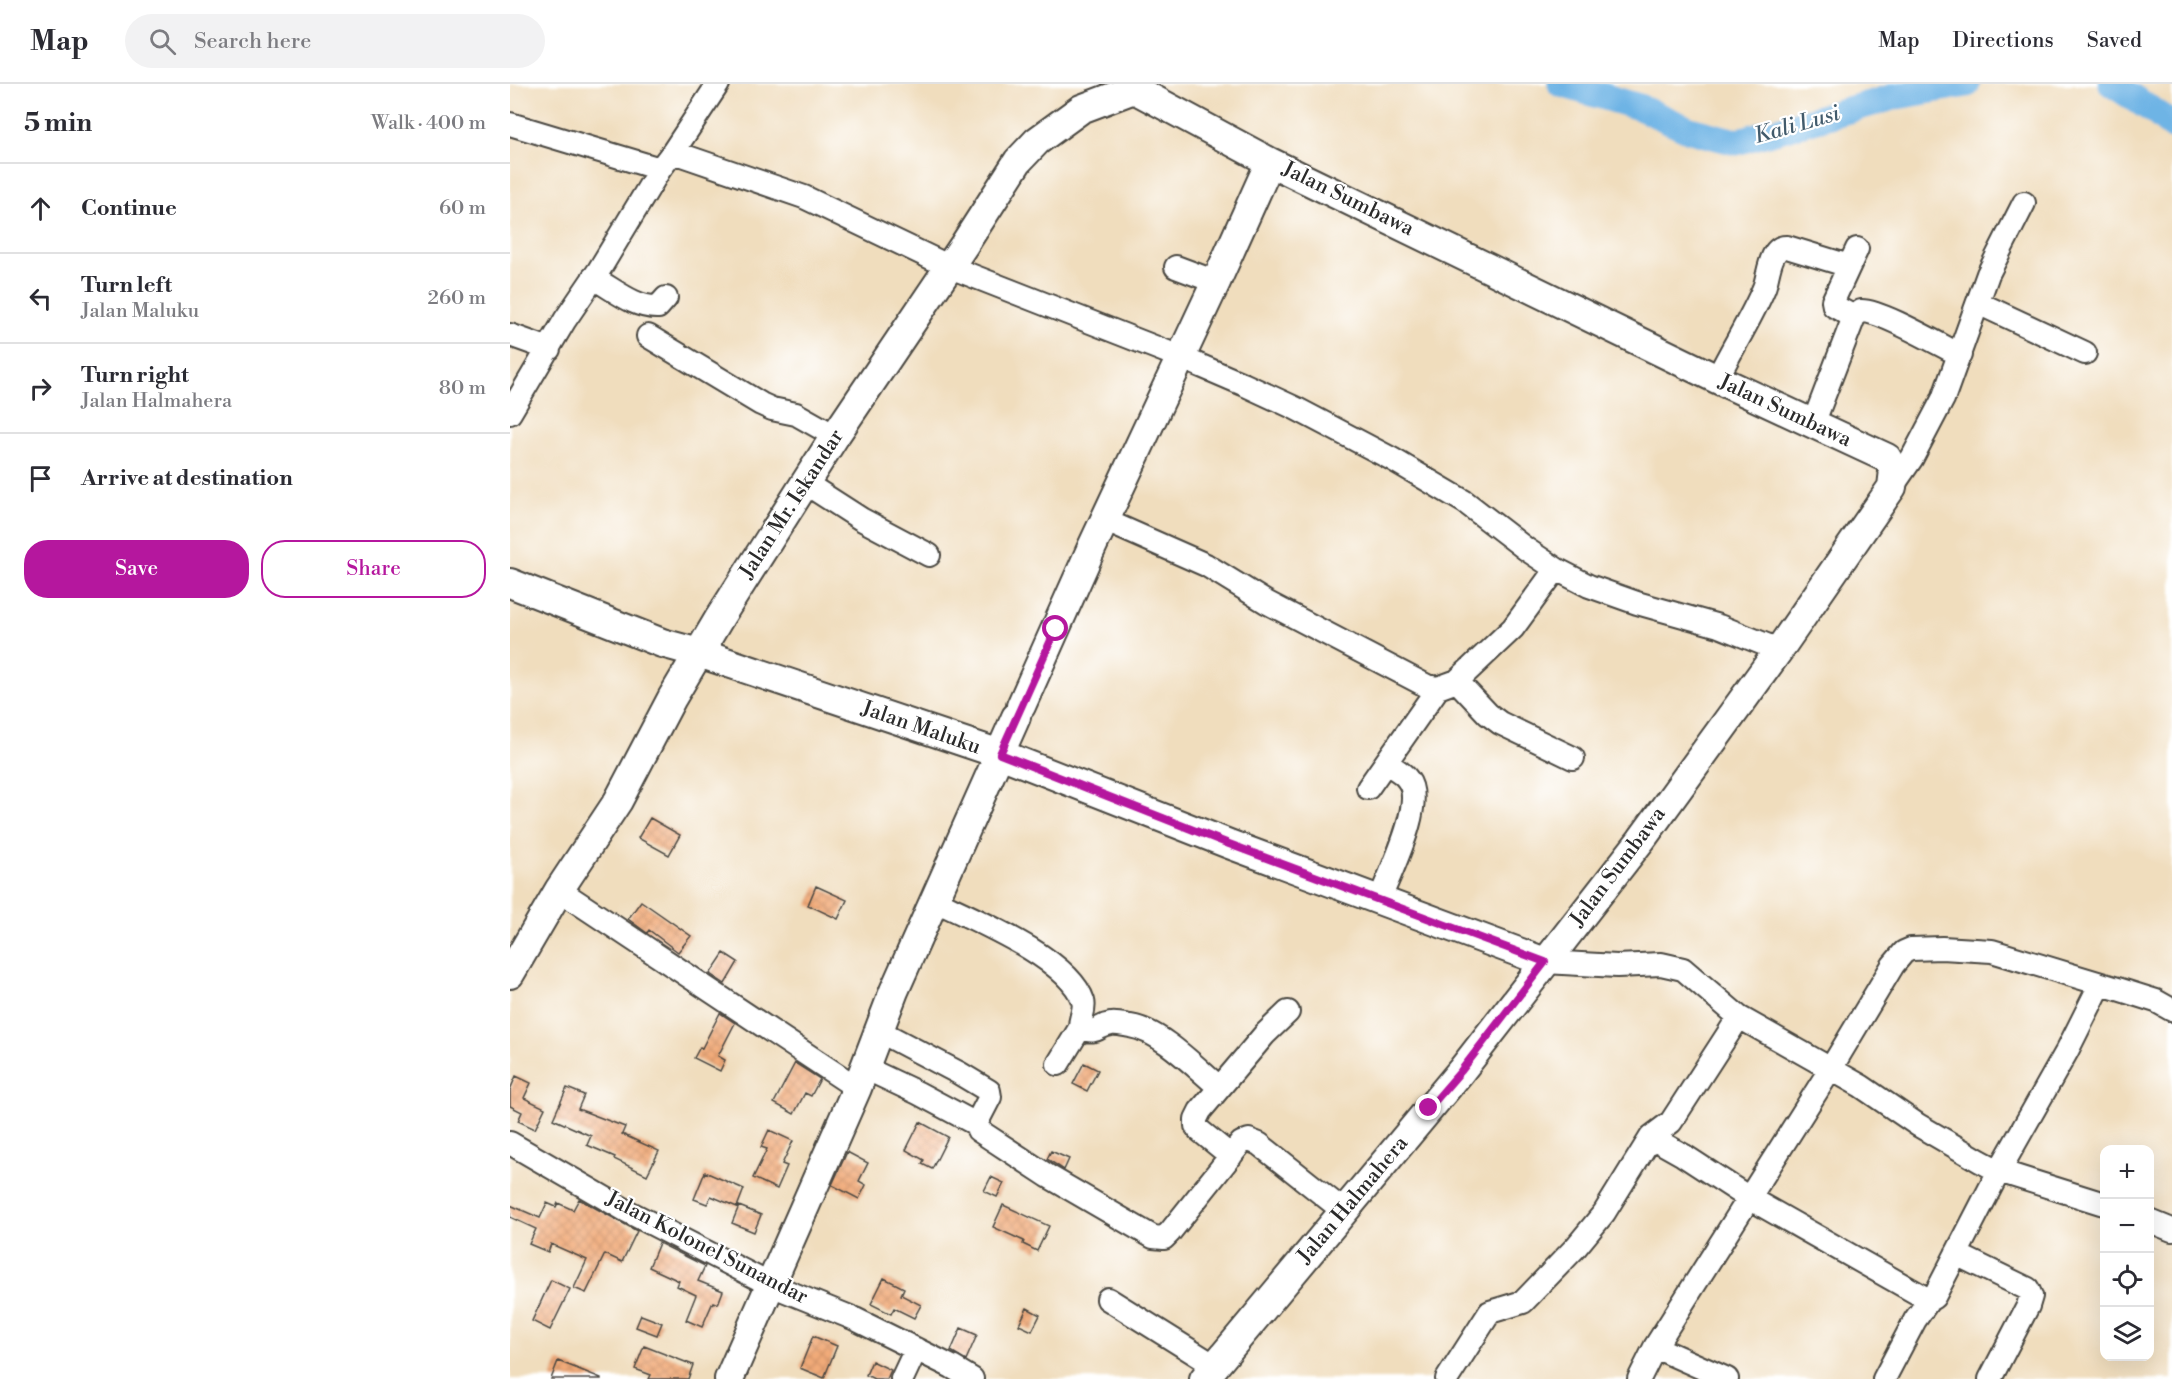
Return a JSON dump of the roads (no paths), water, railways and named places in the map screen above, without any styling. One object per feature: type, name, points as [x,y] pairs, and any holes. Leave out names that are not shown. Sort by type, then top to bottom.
[{"type":"main road","name":"Jalan Sumbawa","points":[[1135,87],[1270,162],[1717,379],[1887,458],[1894,470],[1892,487],[1779,650],[1641,840],[1545,962]]},
{"type":"main road","name":"Jalan Mr. Iskandar","points":[[510,974],[559,890],[618,801],[672,698],[805,483],[1018,161],[1037,141],[1081,109],[1135,87]]},
{"type":"main road","points":[[729,1379],[861,1078],[894,991],[934,900],[1104,520],[1270,162]]},
{"type":"main road","name":"Jalan Maluku","points":[[510,583],[662,643],[699,653],[1000,754],[1229,844],[1545,962]]},
{"type":"main road","name":"Jalan Halmahera","points":[[1209,1372],[1461,1071],[1545,962]]},
{"type":"street","points":[[510,413],[565,320],[718,84]]},
{"type":"street","points":[[510,124],[667,161],[804,197],[950,267],[1180,357],[1295,408],[1392,459],[1465,502],[1526,549],[1556,569],[1589,586],[1637,603],[1719,626],[1779,650]]},
{"type":"street","points":[[1892,487],[1912,458],[1943,399],[1988,274],[2024,203]]},
{"type":"street","points":[[1717,379],[1764,288],[1778,249],[1787,247],[1853,258],[1833,301],[1834,306],[1854,317]]},
{"type":"street","points":[[1176,267],[1216,282]]},
{"type":"street","points":[[593,278],[636,303],[648,307],[658,307],[666,298]]},
{"type":"street","points":[[1978,303],[2085,353]]},
{"type":"street","points":[[1813,424],[1854,317],[1862,311],[1872,313],[1960,355]]},
{"type":"street","points":[[510,335],[549,349]]},
{"type":"street","points":[[648,336],[761,404],[796,414],[835,436]]},
{"type":"street","points":[[805,483],[861,519],[929,555]]},
{"type":"street","points":[[1104,520],[1206,565],[1266,602],[1427,686],[1448,684],[1500,723],[1573,758]]},
{"type":"street","points":[[1368,788],[1448,684],[1513,628],[1556,569]]},
{"type":"street","points":[[1380,899],[1409,828],[1413,790],[1409,780],[1386,763]]},
{"type":"street","points":[[559,890],[861,1078],[918,1093],[976,1124]]},
{"type":"street","points":[[934,900],[1016,940],[1052,964],[1076,988],[1083,999],[1080,1028],[1058,1064]]},
{"type":"street","points":[[1639,1379],[1655,1347],[1830,1070],[1893,965],[1904,952],[1911,949],[1942,948],[1992,951],[2156,1001],[2172,1010]]},
{"type":"street","points":[[1545,962],[1617,966],[1661,964],[1683,969],[1739,1017],[1861,1086],[1918,1125],[1999,1171],[2100,1203]]},
{"type":"street","points":[[1884,1379],[1915,1320],[1929,1300],[1934,1297],[1999,1171],[2067,1051],[2100,985]]},
{"type":"street","points":[[1231,1156],[1196,1126],[1196,1119],[1219,1087],[1288,1012]]},
{"type":"street","points":[[1447,1379],[1490,1312],[1523,1302],[1576,1247],[1604,1213],[1651,1137],[1671,1122],[1739,1017]]},
{"type":"street","points":[[1080,1028],[1092,1031],[1110,1024],[1133,1026],[1151,1034],[1173,1049],[1219,1087]]},
{"type":"street","points":[[879,1031],[989,1091],[990,1097],[976,1124],[978,1131],[1047,1176],[1153,1237],[1164,1238],[1170,1232],[1241,1143],[1249,1140],[1254,1141],[1345,1212]]},
{"type":"street","points":[[1651,1137],[1749,1198],[1929,1300]]},
{"type":"street","name":"Jalan Kolonel Sunandar","points":[[510,1143],[627,1211],[771,1285],[855,1319],[968,1378]]},
{"type":"street","points":[[2154,1223],[2172,1230]]},
{"type":"street","points":[[1956,1254],[2028,1289],[2031,1296],[1990,1379]]},
{"type":"street","points":[[1108,1299],[1209,1372]]},
{"type":"street","points":[[1655,1347],[1727,1379]]},
{"type":"street","points":[[902,1379],[916,1350]]},
{"type":"waterway","name":"Kali Lusi","points":[[1561,84],[1639,107],[1690,130],[1736,142],[1897,96],[1967,84]]},
{"type":"waterway","name":"Kali Lusi","points":[[2112,84],[2172,126]]}]
